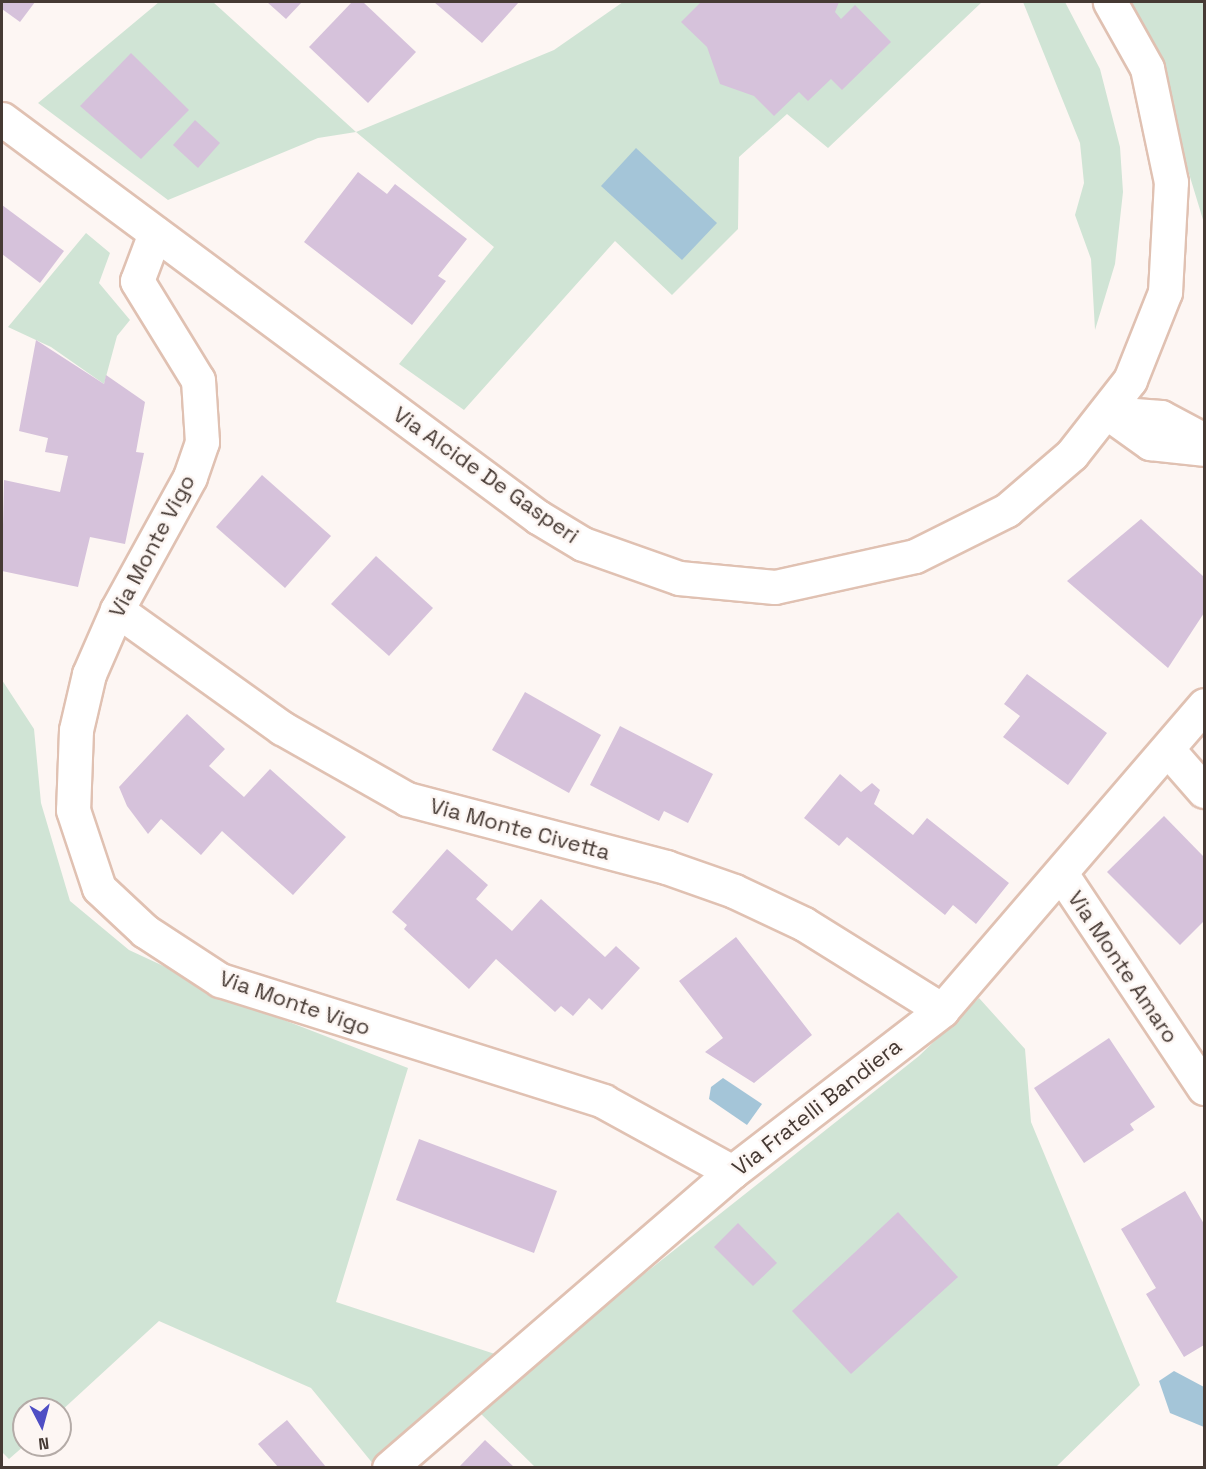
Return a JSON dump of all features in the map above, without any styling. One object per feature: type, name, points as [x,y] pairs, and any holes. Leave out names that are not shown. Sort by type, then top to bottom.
[{"type":"street","name":"Via Alcide De Gasperi","points":[[2,119],[538,517],[583,544],[679,578],[775,587],[915,556],[1033,490],[1108,413],[1153,328],[1171,254],[1170,182],[1161,119],[1147,68],[1110,2]]},
{"type":"street","name":"Via Monte Vigo","points":[[155,233],[137,281],[198,380],[202,442],[190,477],[117,610],[89,674],[76,730],[73,810],[99,888],[145,931],[220,980],[603,1101],[732,1172]]},
{"type":"street","points":[[1108,413],[1161,417],[1204,440]]},
{"type":"street","points":[[1108,413],[1150,443],[1204,449]]},
{"type":"street","name":"Via Monte Civetta","points":[[117,610],[282,728],[408,799],[666,867],[735,891],[804,924],[942,1010]]},
{"type":"street","name":"Via Fratelli Bandiera","points":[[389,1467],[732,1172],[942,1010],[1168,752],[1204,705]]},
{"type":"street","points":[[1168,752],[1204,790]]},
{"type":"street","name":"Via Monte Amaro","points":[[1062,875],[1204,1088]]},
{"type":"green space","points":[[159,2],[213,2],[356,132],[318,138],[168,200],[38,103]]},
{"type":"green space","points":[[623,2],[982,2],[828,148],[787,114],[739,157],[738,229],[672,295],[615,241],[464,410],[399,364],[494,247],[356,132],[554,50]]},
{"type":"green space","points":[[1023,2],[1065,2],[1100,69],[1120,147],[1123,192],[1115,264],[1095,330],[1091,259],[1075,215],[1084,183],[1080,143]]},
{"type":"green space","points":[[1132,2],[1204,2],[1204,223],[1173,121]]},
{"type":"green space","points":[[86,233],[110,253],[99,283],[130,320],[117,336],[104,384],[51,347],[8,327]]},
{"type":"green space","points":[[2,680],[34,729],[41,803],[70,901],[129,950],[258,1010],[408,1068],[336,1302],[498,1355],[374,1465],[311,1388],[159,1321],[72,1401],[72,1397],[12,1397],[12,1456],[9,1459],[2,1452]]},
{"type":"green space","points":[[979,998],[1025,1049],[1031,1122],[1140,1385],[1055,1468],[535,1467],[475,1408],[919,1056]]},
{"type":"water","points":[[636,148],[717,223],[682,260],[601,186]]},
{"type":"water","points":[[723,1078],[762,1104],[747,1125],[709,1099],[711,1087]]},
{"type":"water","points":[[1174,1371],[1204,1387],[1204,1427],[1170,1413],[1159,1381]]},
{"type":"building","points":[[2,2],[35,2],[20,22],[2,9]]},
{"type":"building","points":[[267,2],[302,2],[286,19]]},
{"type":"building","points":[[352,2],[363,2],[416,52],[368,103],[309,47]]},
{"type":"building","points":[[434,2],[519,2],[482,43]]},
{"type":"building","points":[[701,2],[839,2],[835,12],[841,19],[855,5],[891,42],[842,90],[831,79],[808,101],[799,92],[774,116],[754,96],[720,84],[707,47],[681,22]]},
{"type":"building","points":[[131,53],[189,110],[141,159],[80,106]]},
{"type":"building","points":[[195,120],[220,143],[198,168],[173,145]]},
{"type":"building","points":[[358,172],[387,194],[395,184],[467,239],[438,276],[446,281],[412,325],[304,242]]},
{"type":"building","points":[[2,205],[64,251],[40,283],[2,254]]},
{"type":"building","points":[[36,340],[104,384],[106,375],[145,402],[136,452],[144,453],[125,544],[90,537],[78,587],[2,571],[4,480],[60,492],[68,456],[45,452],[48,438],[19,431]]},
{"type":"building","points":[[262,475],[331,536],[285,588],[216,527]]},
{"type":"building","points":[[1141,519],[1204,577],[1204,613],[1168,668],[1067,581]]},
{"type":"building","points":[[376,556],[433,608],[389,656],[331,604]]},
{"type":"building","points":[[1027,674],[1107,733],[1068,785],[1003,737],[1020,716],[1004,704]]},
{"type":"building","points":[[525,692],[601,735],[569,793],[492,750]]},
{"type":"building","points":[[187,714],[225,749],[209,766],[244,797],[270,769],[346,837],[293,895],[222,831],[201,855],[161,819],[148,834],[127,806],[119,787]]},
{"type":"building","points":[[620,726],[713,774],[688,823],[664,811],[659,821],[590,785]]},
{"type":"building","points":[[840,774],[861,792],[872,783],[880,790],[874,804],[913,835],[927,818],[1009,883],[976,924],[953,905],[945,915],[847,837],[839,846],[804,818]]},
{"type":"building","points":[[1164,816],[1204,857],[1204,921],[1180,945],[1107,872]]},
{"type":"building","points":[[447,849],[488,885],[476,899],[512,931],[541,899],[605,957],[616,946],[640,968],[602,1010],[589,998],[573,1016],[561,1006],[555,1012],[496,959],[469,989],[404,929],[407,925],[392,912]]},
{"type":"building","points":[[736,937],[812,1035],[754,1083],[705,1052],[723,1038],[679,981]]},
{"type":"building","points":[[1109,1038],[1155,1107],[1130,1124],[1134,1130],[1084,1163],[1034,1088]]},
{"type":"building","points":[[419,1139],[557,1191],[534,1253],[396,1200]]},
{"type":"building","points":[[1185,1191],[1204,1224],[1204,1345],[1184,1357],[1146,1294],[1156,1288],[1121,1229]]},
{"type":"building","points":[[898,1212],[958,1277],[851,1374],[792,1311]]},
{"type":"building","points":[[738,1223],[777,1263],[753,1286],[714,1247]]},
{"type":"building","points":[[287,1420],[326,1467],[278,1467],[258,1444]]},
{"type":"building","points":[[485,1440],[514,1467],[459,1467]]}]
